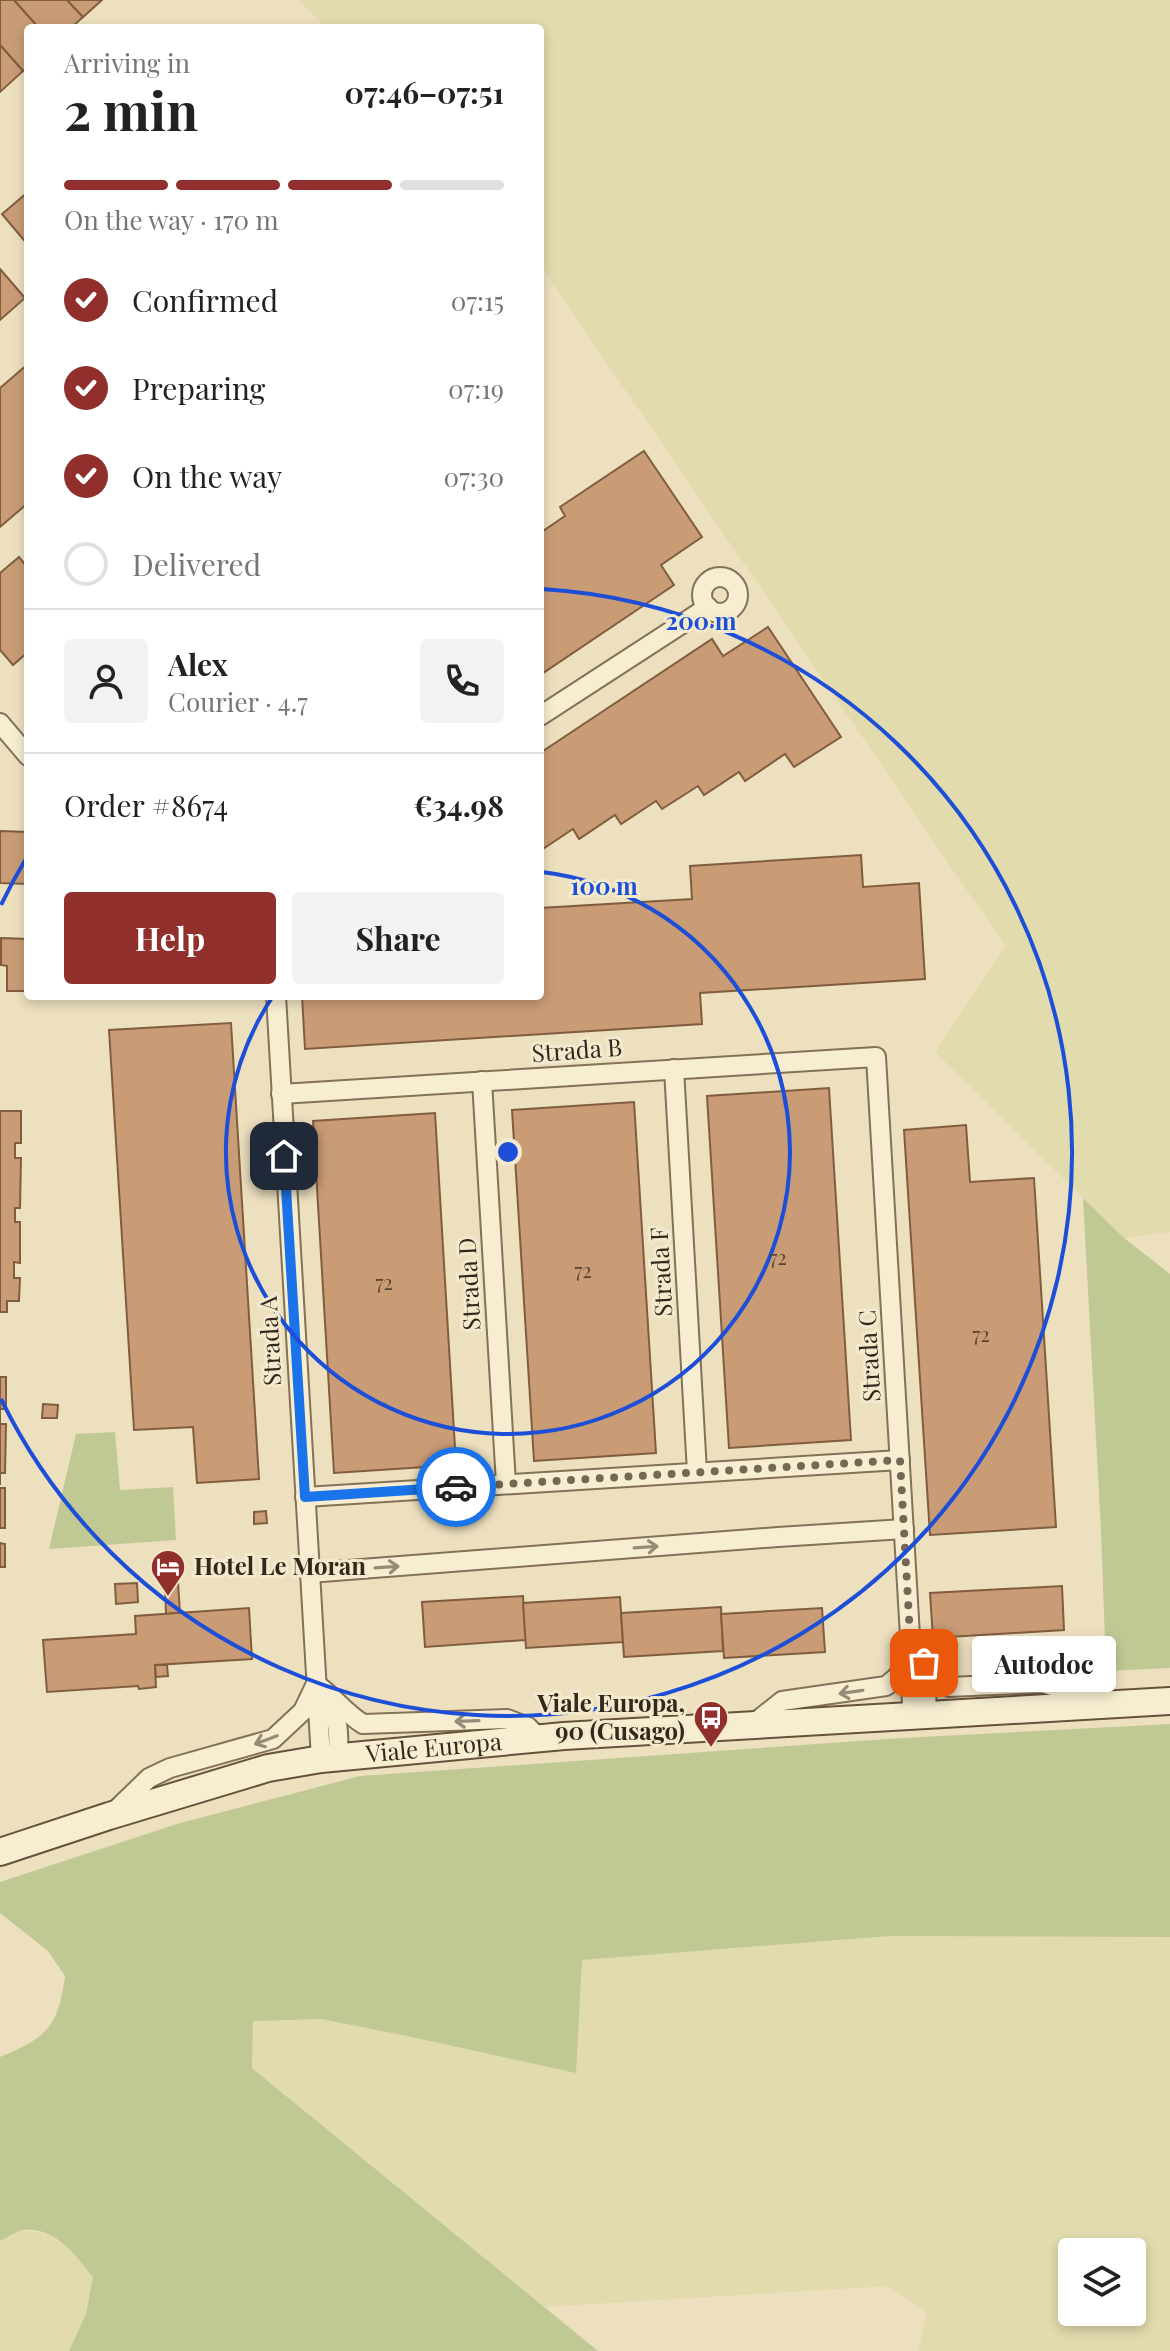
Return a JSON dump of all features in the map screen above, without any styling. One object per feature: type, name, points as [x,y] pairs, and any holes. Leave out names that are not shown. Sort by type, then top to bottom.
[{"type":"main road","name":"Viale Europa","points":[[0,1852],[268,1768],[330,1758],[539,1738],[1170,1701]]},
{"type":"street","points":[[544,713],[708,607]]},
{"type":"street","points":[[0,723],[24,751]]},
{"type":"street","name":"Strada A","points":[[276,1000],[316,1684],[330,1758]]},
{"type":"street","name":"Strada B","points":[[281,1094],[876,1057]]},
{"type":"street","name":"Strada C","points":[[876,1057],[911,1653],[920,1715]]},
{"type":"street","name":"Strada F","points":[[674,1069],[697,1472]]},
{"type":"street","name":"Strada D","points":[[482,1081],[506,1484]]},
{"type":"street","points":[[305,1497],[900,1460]]},
{"type":"street","points":[[309,1573],[904,1529]]},
{"type":"street","points":[[752,1725],[782,1701],[886,1686],[897,1677],[911,1653],[924,1663],[932,1678],[948,1687],[1042,1683],[1118,1704]]},
{"type":"street","points":[[109,1816],[149,1778],[170,1768],[273,1739],[303,1711],[316,1684],[363,1724],[507,1719],[528,1727],[539,1738]]},
{"type":"shaded area","points":[[298,0],[1170,0],[1170,1232],[1124,1238],[935,1052],[1005,946],[544,271],[544,24],[322,24]]},
{"type":"shaded area","points":[[891,1936],[1170,1937],[1170,2351],[918,2351],[927,2312],[888,2286],[544,2307],[252,2068],[253,2020],[321,2019],[407,2036],[581,1960]]},
{"type":"shaded area","points":[[22,2230],[49,2234],[75,2253],[93,2277],[86,2314],[69,2351],[0,2351],[0,2241]]},
{"type":"green space","points":[[1083,1198],[1124,1238],[1170,1274],[1170,1668],[1106,1671]]},
{"type":"green space","points":[[115,1432],[120,1490],[173,1487],[176,1540],[49,1549],[76,1434]]},
{"type":"green space","points":[[1170,1724],[1170,1937],[891,1936],[582,1960],[576,2073],[321,2019],[253,2021],[252,2068],[598,2351],[69,2351],[86,2314],[93,2277],[63,2244],[45,2233],[23,2230],[0,2241],[0,2057],[29,2043],[48,2028],[58,2008],[65,1976],[48,1951],[0,1913],[0,1882],[180,1823],[360,1776],[903,1738]]},
{"type":"building","points":[[0,0],[14,0],[35,24],[24,24],[24,70],[0,45]]},
{"type":"building","points":[[14,0],[67,0],[83,17],[75,24],[35,24]]},
{"type":"building","points":[[67,0],[102,0],[83,17]]},
{"type":"building","points":[[0,45],[23,71],[0,92]]},
{"type":"building","points":[[24,195],[24,240],[2,214]]},
{"type":"building","points":[[0,269],[24,299],[0,320]]},
{"type":"building","points":[[24,367],[24,506],[0,527],[0,388]]},
{"type":"building","points":[[644,451],[702,537],[661,565],[674,585],[544,672],[544,530],[565,516],[560,507]]},
{"type":"building","points":[[19,557],[24,563],[24,655],[13,665],[0,650],[0,573]]},
{"type":"building","points":[[768,627],[841,737],[794,767],[785,754],[745,781],[739,772],[704,795],[698,786],[662,809],[656,801],[621,824],[615,815],[579,839],[573,829],[544,848],[544,750],[712,639],[723,656]]},
{"type":"building","points":[[0,831],[24,832],[24,884],[0,883]]},
{"type":"building","points":[[861,855],[863,887],[919,883],[925,979],[700,993],[702,1024],[305,1049],[302,1000],[544,1000],[544,908],[692,899],[690,866]]},
{"type":"building","points":[[1,938],[24,939],[24,991],[7,991],[7,966],[1,965]]},
{"type":"building","points":[[231,1023],[259,1479],[197,1483],[193,1427],[134,1430],[109,1030]]},
{"type":"building","points":[[829,1088],[851,1440],[729,1448],[707,1096]]},
{"type":"building","points":[[634,1102],[656,1453],[534,1461],[512,1110]]},
{"type":"building","points":[[0,1111],[21,1111],[21,1143],[15,1143],[15,1158],[21,1158],[20,1208],[15,1208],[15,1222],[20,1222],[20,1263],[14,1262],[14,1278],[20,1278],[19,1301],[7,1301],[7,1312],[0,1312]]},
{"type":"building","points":[[435,1113],[456,1465],[334,1473],[313,1121]]},
{"type":"building","points":[[966,1125],[970,1182],[1034,1178],[1056,1527],[930,1535],[904,1130]]},
{"type":"building","points":[[0,1377],[6,1377],[6,1409],[0,1409]]},
{"type":"building","points":[[43,1404],[58,1405],[57,1418],[42,1418]]},
{"type":"building","points":[[0,1424],[6,1424],[5,1473],[0,1473]]},
{"type":"building","points":[[0,1488],[5,1488],[5,1528],[0,1528]]},
{"type":"building","points":[[266,1511],[267,1523],[254,1524],[254,1512]]},
{"type":"building","points":[[0,1543],[5,1544],[5,1567],[0,1567]]},
{"type":"building","points":[[178,1582],[180,1613],[166,1614],[165,1583]]},
{"type":"building","points":[[137,1583],[138,1602],[116,1604],[115,1584]]},
{"type":"building","points":[[1062,1586],[1064,1630],[933,1638],[930,1593]]},
{"type":"building","points":[[523,1596],[526,1640],[425,1647],[422,1602]]},
{"type":"building","points":[[620,1597],[623,1642],[526,1648],[523,1603]]},
{"type":"building","points":[[721,1607],[723,1651],[624,1657],[621,1613]]},
{"type":"building","points":[[249,1608],[252,1659],[155,1665],[156,1687],[47,1692],[43,1640],[136,1634],[135,1616]]},
{"type":"building","points":[[822,1608],[825,1652],[724,1658],[721,1614]]},
{"type":"building","points":[[155,1665],[167,1665],[168,1676],[156,1677]]},
{"type":"way so far","points":[[456,1487],[900,1460],[911,1653],[924,1663]]},
{"type":"place","name":"Hotel Le Moran","points":[[168,1598]]},
{"type":"place","name":"Autodoc","points":[[924,1663]]},
{"type":"place","name":"Viale Europa, 90 (Cusago)","points":[[711,1749]]},
{"type":"route","points":[[284,1156],[305,1497],[456,1487]]}]
